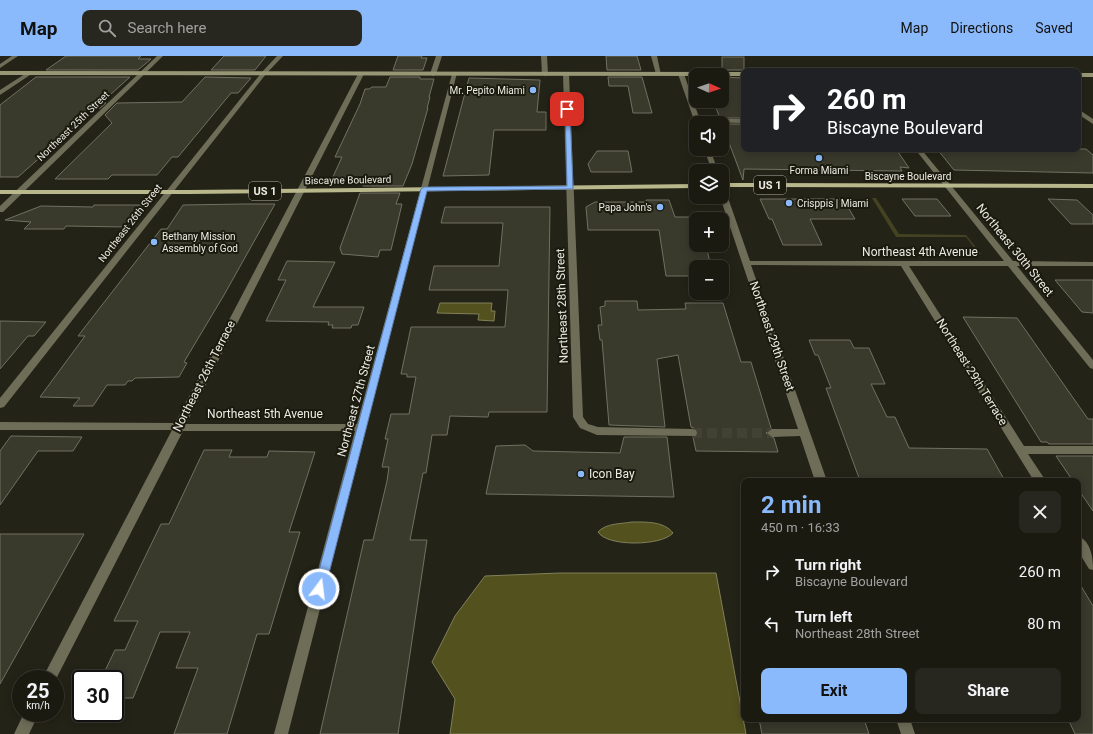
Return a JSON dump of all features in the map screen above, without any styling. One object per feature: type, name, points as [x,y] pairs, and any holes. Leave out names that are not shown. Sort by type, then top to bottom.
[{"type":"main road","points":[[0,72],[741,74]]},
{"type":"main road","points":[[1081,75],[1093,75]]},
{"type":"main road","name":"Biscayne Boulevard","points":[[729,185],[1093,186]]},
{"type":"main road","name":"Biscayne Boulevard","points":[[0,192],[300,191],[689,186]]},
{"type":"street","points":[[0,66],[15,56]]},
{"type":"street","name":"Northeast 25th Street","points":[[0,210],[160,56]]},
{"type":"street","name":"Northeast 26th Street","points":[[0,405],[168,192],[264,73],[280,56]]},
{"type":"street","points":[[433,74],[439,56]]},
{"type":"street","points":[[544,56],[545,74]]},
{"type":"street","points":[[654,56],[659,74]]},
{"type":"street","points":[[0,94],[30,73]]},
{"type":"street","name":"Northeast 26th Terrace","points":[[54,670],[361,74]]},
{"type":"street","name":"Northeast 27th Street","points":[[281,734],[455,74]]},
{"type":"street","name":"Northeast 28th Street","points":[[566,74],[578,417],[584,426],[597,431],[692,433]]},
{"type":"street","points":[[681,74],[696,116]]},
{"type":"street","points":[[1081,113],[1093,122]]},
{"type":"street","points":[[729,121],[741,121]]},
{"type":"street","name":"Northeast 30th Street","points":[[920,152],[1093,366]]},
{"type":"street","name":"Northeast 29th Street","points":[[726,204],[820,478]]},
{"type":"street","name":"Northeast 4th Avenue","points":[[747,263],[1093,264]]},
{"type":"street","name":"Northeast 29th Terrace","points":[[904,264],[1038,478]]},
{"type":"street","name":"Northeast 5th Avenue","points":[[0,426],[362,428]]},
{"type":"street","points":[[772,433],[804,432]]},
{"type":"street","points":[[1021,450],[1093,450]]},
{"type":"street","points":[[1081,546],[1093,565]]},
{"type":"street","points":[[21,734],[27,722]]},
{"type":"street","points":[[904,722],[908,734]]},
{"type":"shaded area","points":[[872,198],[876,198],[899,234],[966,235],[981,254],[912,254],[911,253],[978,253],[966,237],[896,237]]},
{"type":"shaded area","points":[[440,303],[492,303],[491,311],[495,311],[494,321],[478,320],[479,314],[437,313]]},
{"type":"shaded area","points":[[632,522],[660,524],[665,526],[673,533],[658,540],[635,543],[612,540],[603,537],[598,532],[609,525]]},
{"type":"shaded area","points":[[560,573],[716,573],[741,707],[741,722],[744,722],[746,734],[450,734],[455,699],[432,662],[455,616],[485,576]]},
{"type":"building","points":[[66,56],[141,56],[138,59],[151,59],[138,70],[46,70]]},
{"type":"building","points":[[224,56],[266,56],[255,70],[211,70]]},
{"type":"building","points":[[398,56],[422,56],[421,58],[427,58],[423,70],[393,70]]},
{"type":"building","points":[[606,56],[637,56],[641,70],[607,70]]},
{"type":"building","points":[[722,57],[744,57],[744,68],[741,68],[741,70],[729,70],[729,68],[722,68]]},
{"type":"building","points":[[36,77],[130,77],[101,103],[106,103],[99,109],[97,107],[18,177],[0,177],[0,105]]},
{"type":"building","points":[[205,77],[251,78],[238,93],[231,93],[178,157],[172,157],[157,175],[112,175],[108,179],[55,179],[112,123],[105,115],[117,103],[182,102]]},
{"type":"building","points":[[390,77],[420,77],[420,79],[434,79],[429,97],[428,108],[412,164],[403,186],[363,186],[365,179],[332,179],[342,157],[335,157],[360,104],[365,89],[372,87],[386,87]]},
{"type":"building","points":[[608,77],[642,77],[652,113],[633,113],[628,86],[609,86]]},
{"type":"building","points":[[729,77],[741,78],[741,118],[719,116],[716,108],[729,108]]},
{"type":"building","points":[[469,78],[540,80],[537,112],[546,112],[546,130],[494,130],[489,175],[443,176]]},
{"type":"building","name":"Forma Miami","points":[[729,124],[741,124],[741,152],[898,152],[909,168],[900,167],[902,171],[744,169],[743,180],[729,143]]},
{"type":"building","points":[[1081,149],[1086,149],[1093,155],[1093,173],[954,170],[939,152],[1081,152]]},
{"type":"building","points":[[597,151],[628,151],[632,172],[591,172],[588,164]]},
{"type":"building","points":[[360,193],[400,193],[396,204],[402,204],[391,250],[380,250],[378,257],[342,254],[340,248]]},
{"type":"building","points":[[760,199],[843,199],[855,219],[810,219],[822,245],[783,245],[772,219],[769,219]]},
{"type":"building","points":[[902,199],[937,199],[951,216],[915,216]]},
{"type":"building","points":[[1048,199],[1077,200],[1093,215],[1093,224],[1071,224]]},
{"type":"building","points":[[646,200],[669,200],[675,217],[689,217],[689,252],[708,252],[709,260],[689,260],[689,276],[666,276],[659,230],[588,230],[586,207],[595,202],[647,202]]},
{"type":"building","points":[[275,204],[224,295],[184,362],[187,363],[179,377],[135,378],[132,381],[128,381],[125,385],[107,385],[93,406],[73,406],[80,398],[40,397],[85,336],[78,336],[161,229],[167,229],[183,205]]},
{"type":"building","points":[[94,205],[143,205],[127,227],[66,226],[64,229],[24,229],[31,222],[5,220],[41,206],[93,207]]},
{"type":"building","points":[[445,207],[550,207],[547,412],[489,412],[488,417],[450,416],[447,435],[432,435],[426,473],[423,473],[410,540],[427,540],[398,734],[320,734],[364,540],[373,540],[387,481],[389,467],[382,467],[388,439],[385,439],[391,414],[409,414],[416,377],[407,377],[407,374],[401,374],[411,327],[505,327],[508,290],[429,290],[434,266],[499,266],[503,223],[441,223]]},
{"type":"building","points":[[287,261],[335,262],[313,307],[364,307],[358,325],[352,325],[351,328],[332,328],[333,325],[328,325],[329,322],[266,321],[286,280],[278,280]]},
{"type":"building","points":[[1055,280],[1093,280],[1093,313],[1082,312]]},
{"type":"building","points":[[605,301],[637,301],[638,310],[686,309],[685,303],[723,303],[741,362],[751,362],[771,428],[766,433],[774,438],[778,452],[696,451],[693,437],[697,437],[698,433],[696,429],[691,427],[678,355],[657,359],[665,427],[609,425],[602,340],[600,340],[598,325],[602,325],[600,307],[605,306]]},
{"type":"building","points":[[963,317],[1017,318],[1088,419],[1093,419],[1093,444],[1049,444],[1047,442],[1041,442]]},
{"type":"building","points":[[0,321],[46,322],[34,336],[28,336],[0,369]]},
{"type":"building","points":[[809,340],[850,340],[854,348],[869,348],[885,384],[871,384],[887,417],[895,417],[909,448],[987,449],[1003,478],[859,478],[826,388],[831,388],[818,355],[815,355]]},
{"type":"building","points":[[11,436],[82,437],[73,451],[38,451],[0,505],[0,451]]},
{"type":"building","name":"Icon Bay","points":[[624,437],[667,437],[674,497],[486,494],[496,446],[525,445],[533,451],[620,453]]},
{"type":"building","points":[[204,450],[232,450],[229,457],[267,457],[269,451],[315,452],[289,532],[300,532],[269,634],[257,634],[227,734],[174,734],[198,668],[176,668],[190,632],[160,632],[133,698],[124,698],[124,670],[105,670],[115,650],[125,650],[138,621],[114,621],[161,524],[169,524]]},
{"type":"building","points":[[1056,456],[1093,456],[1093,511],[1081,493],[1081,478],[1071,478]]},
{"type":"building","points":[[0,534],[84,534],[0,684]]},
{"type":"building","points":[[1081,586],[1093,606],[1093,734],[1075,734],[1069,722],[1081,722]]},
{"type":"building","points":[[760,722],[865,722],[869,734],[762,734]]},
{"type":"tunnel","points":[[692,433],[772,433]]},
{"type":"place","name":"Mr. Pepito Miami","points":[[533,90]]},
{"type":"place","name":"Forma Miami","points":[[819,158]]},
{"type":"place","name":"Crisppis | Miami","points":[[789,203]]},
{"type":"place","name":"Papa John's","points":[[660,207]]},
{"type":"place","name":"Bethany Mission Assembly of God","points":[[154,242]]},
{"type":"place","name":"Icon Bay","points":[[581,474]]},
{"type":"route","points":[[319,589],[424,189],[570,187],[567,109]]}]
